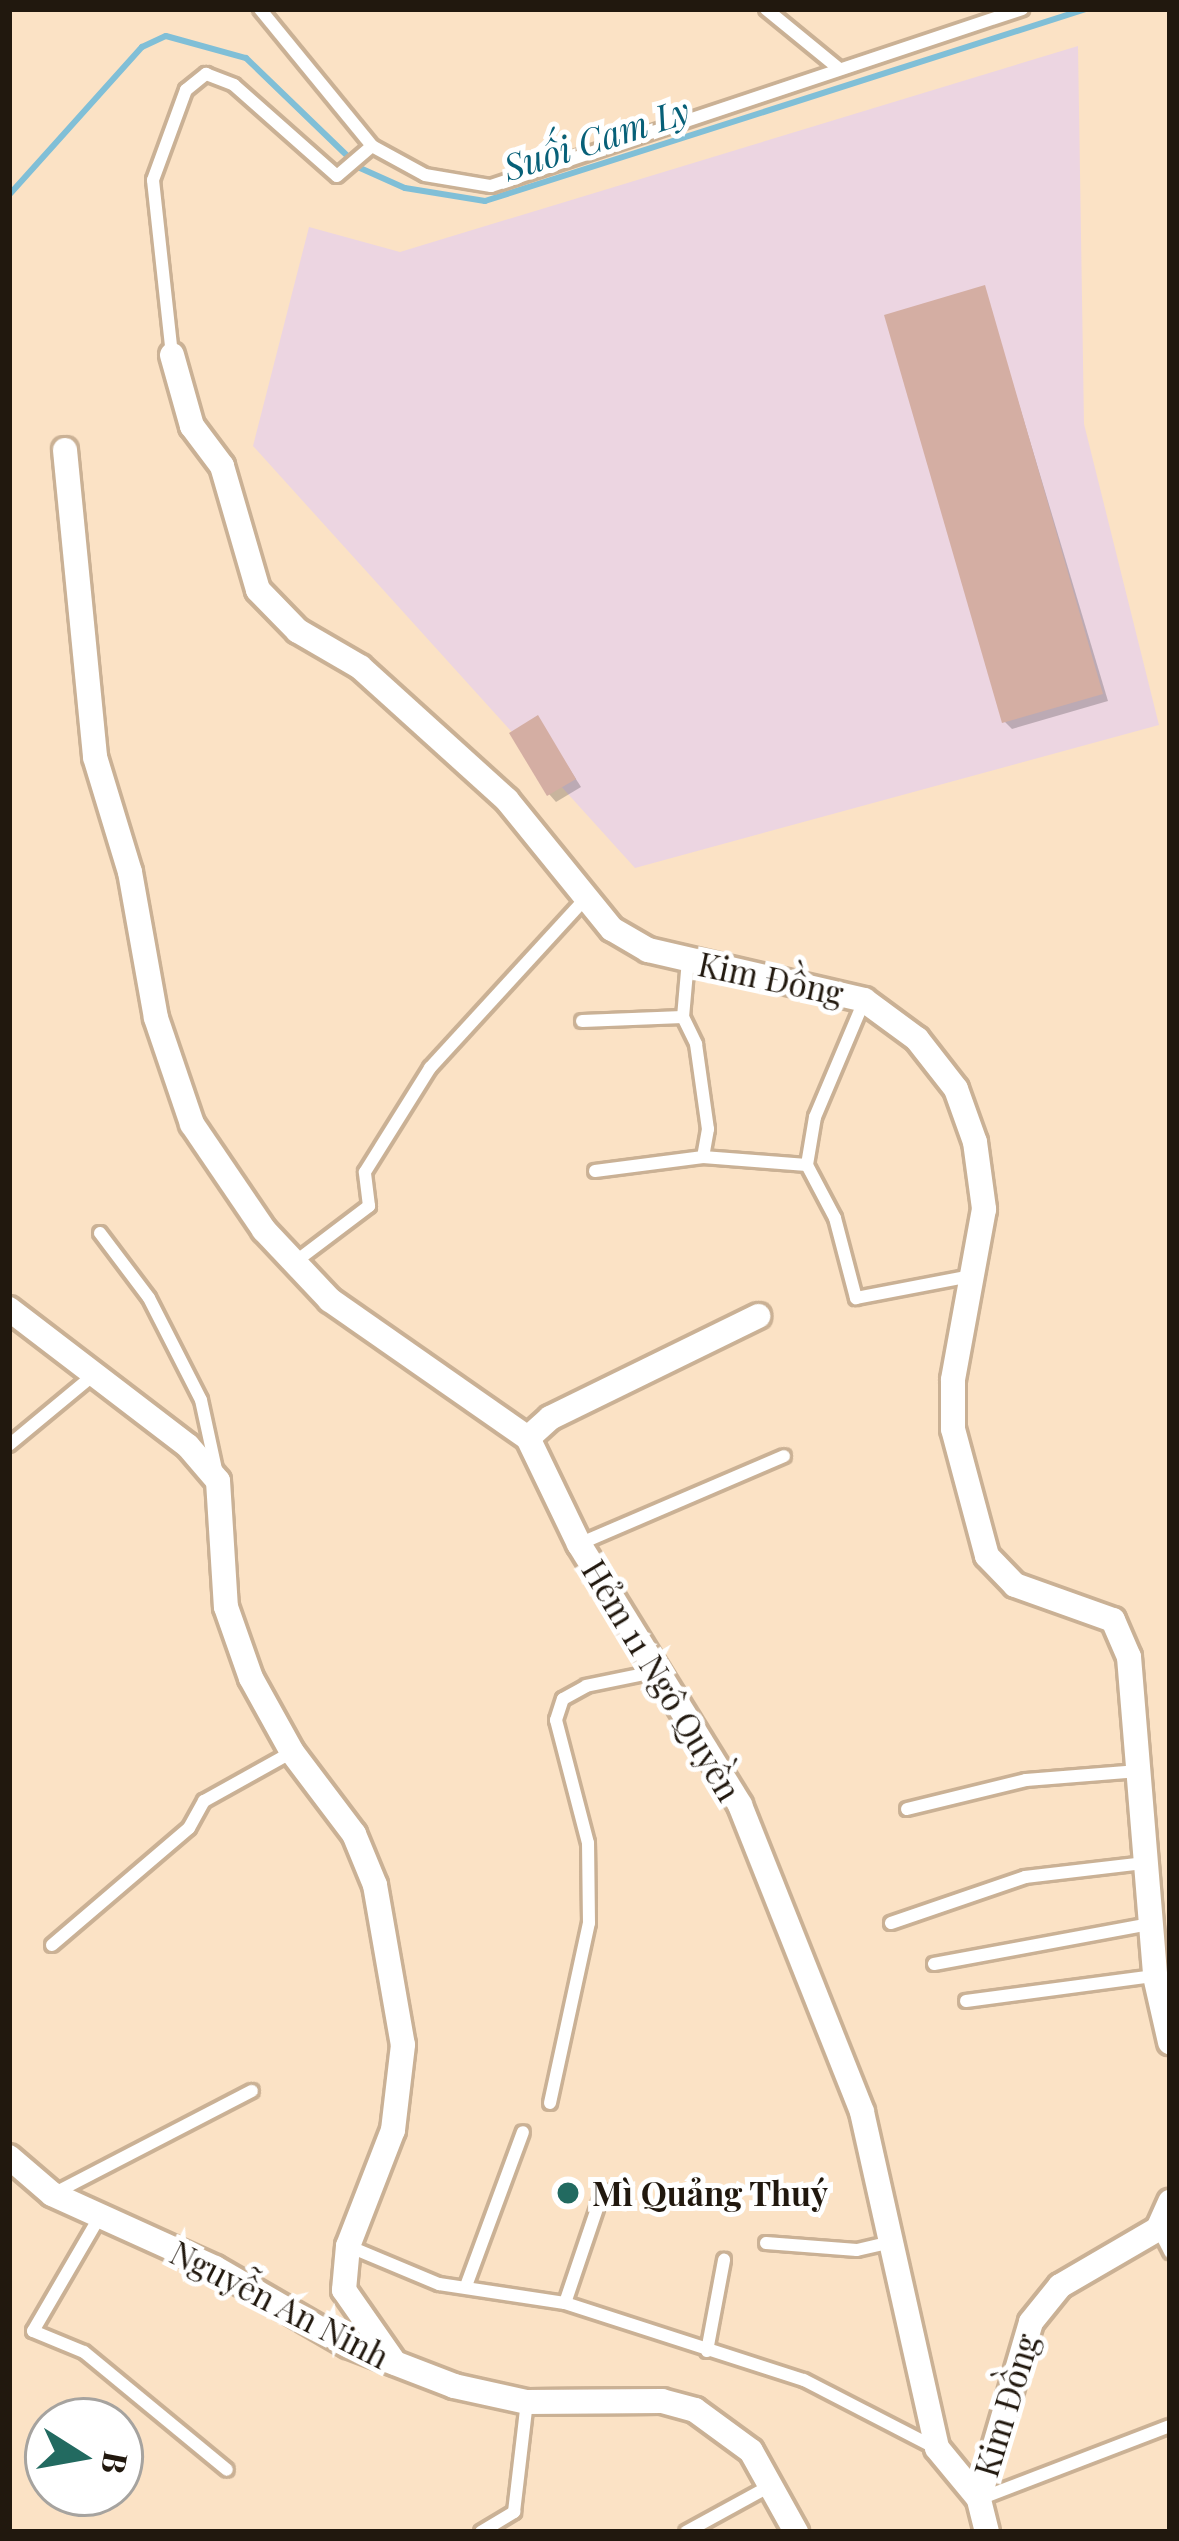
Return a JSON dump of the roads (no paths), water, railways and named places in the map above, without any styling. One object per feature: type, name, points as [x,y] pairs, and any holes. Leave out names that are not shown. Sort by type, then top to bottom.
[{"type":"street","name":"Kim Đồng","points":[[172,355],[192,425],[222,466],[258,590],[298,631],[360,667],[507,800],[583,901],[648,950],[864,1000],[917,1039],[956,1089],[975,1142],[984,1209],[953,1380],[953,1429],[987,1556],[1015,1585],[1113,1620],[1129,1657],[1155,1976],[1170,2042]]},
{"type":"street","name":"Hẻm 11 Ngô Quyền","points":[[65,450],[70,561],[95,758],[130,872],[164,1049],[192,1124],[294,1262],[330,1300],[528,1438],[579,1544],[740,1805],[862,2112],[937,2448],[979,2499]]},
{"type":"street","points":[[9,1309],[188,1446],[218,1481],[226,1607],[250,1678],[292,1752],[354,1834],[375,1886],[404,2045],[393,2130],[348,2246],[349,2305],[395,2363]]},
{"type":"street","points":[[528,1438],[550,1418],[758,1316]]},
{"type":"street","name":"Nguyễn An Ninh","points":[[9,2156],[52,2194],[395,2363],[527,2402],[644,2400],[694,2410],[727,2429],[773,2484],[796,2532]]},
{"type":"street","name":"Kim Đồng","points":[[987,2532],[979,2499],[1030,2322],[1060,2285],[1164,2240],[1170,2202]]},
{"type":"lane","points":[[260,9],[372,146],[425,176],[490,186],[1022,9]]},
{"type":"lane","points":[[766,9],[838,68]]},
{"type":"lane","points":[[172,355],[153,180],[186,90],[206,74],[234,85],[338,176],[372,146]]},
{"type":"lane","points":[[294,1262],[369,1206],[365,1172],[430,1068],[583,901]]},
{"type":"lane","points":[[688,960],[683,1017],[699,1065],[703,1157]]},
{"type":"lane","points":[[864,1000],[815,1117],[807,1166],[835,1218],[856,1298],[974,1276]]},
{"type":"lane","points":[[582,1021],[683,1017]]},
{"type":"lane","points":[[596,1171],[703,1157],[807,1166]]},
{"type":"lane","points":[[100,1233],[149,1298],[201,1400],[218,1481]]},
{"type":"lane","points":[[9,1445],[92,1376]]},
{"type":"lane","points":[[579,1544],[784,1456]]},
{"type":"lane","points":[[550,2103],[589,1923],[588,1843],[556,1720],[563,1700],[586,1686],[655,1672]]},
{"type":"lane","points":[[52,1945],[189,1828],[204,1801],[292,1752]]},
{"type":"lane","points":[[907,1809],[1026,1780],[1140,1771]]},
{"type":"lane","points":[[891,1923],[1024,1877],[1146,1863]]},
{"type":"lane","points":[[934,1964],[1150,1924]]},
{"type":"lane","points":[[966,2001],[1155,1976]]},
{"type":"lane","points":[[52,2194],[252,2091]]},
{"type":"lane","points":[[466,2286],[523,2132]]},
{"type":"lane","points":[[566,2303],[603,2191]]},
{"type":"lane","points":[[100,2216],[33,2331],[84,2352],[226,2470]]},
{"type":"lane","points":[[766,2242],[857,2250],[893,2242]]},
{"type":"lane","name":"Hẻm 11 Ngô Quyền","points":[[348,2246],[439,2284],[566,2303],[804,2380],[937,2448]]},
{"type":"lane","points":[[707,2351],[724,2260]]},
{"type":"lane","points":[[481,2532],[514,2512],[527,2402]]},
{"type":"lane","points":[[979,2499],[1170,2426]]},
{"type":"lane","points":[[686,2532],[773,2484]]},
{"type":"waterway","name":"Suối Cam Ly","points":[[9,195],[142,47],[166,36],[246,58],[360,168],[405,188],[485,201],[1086,9]]},
{"type":"place","name":"Mì Quảng Thuý","points":[[568,2193]]}]
